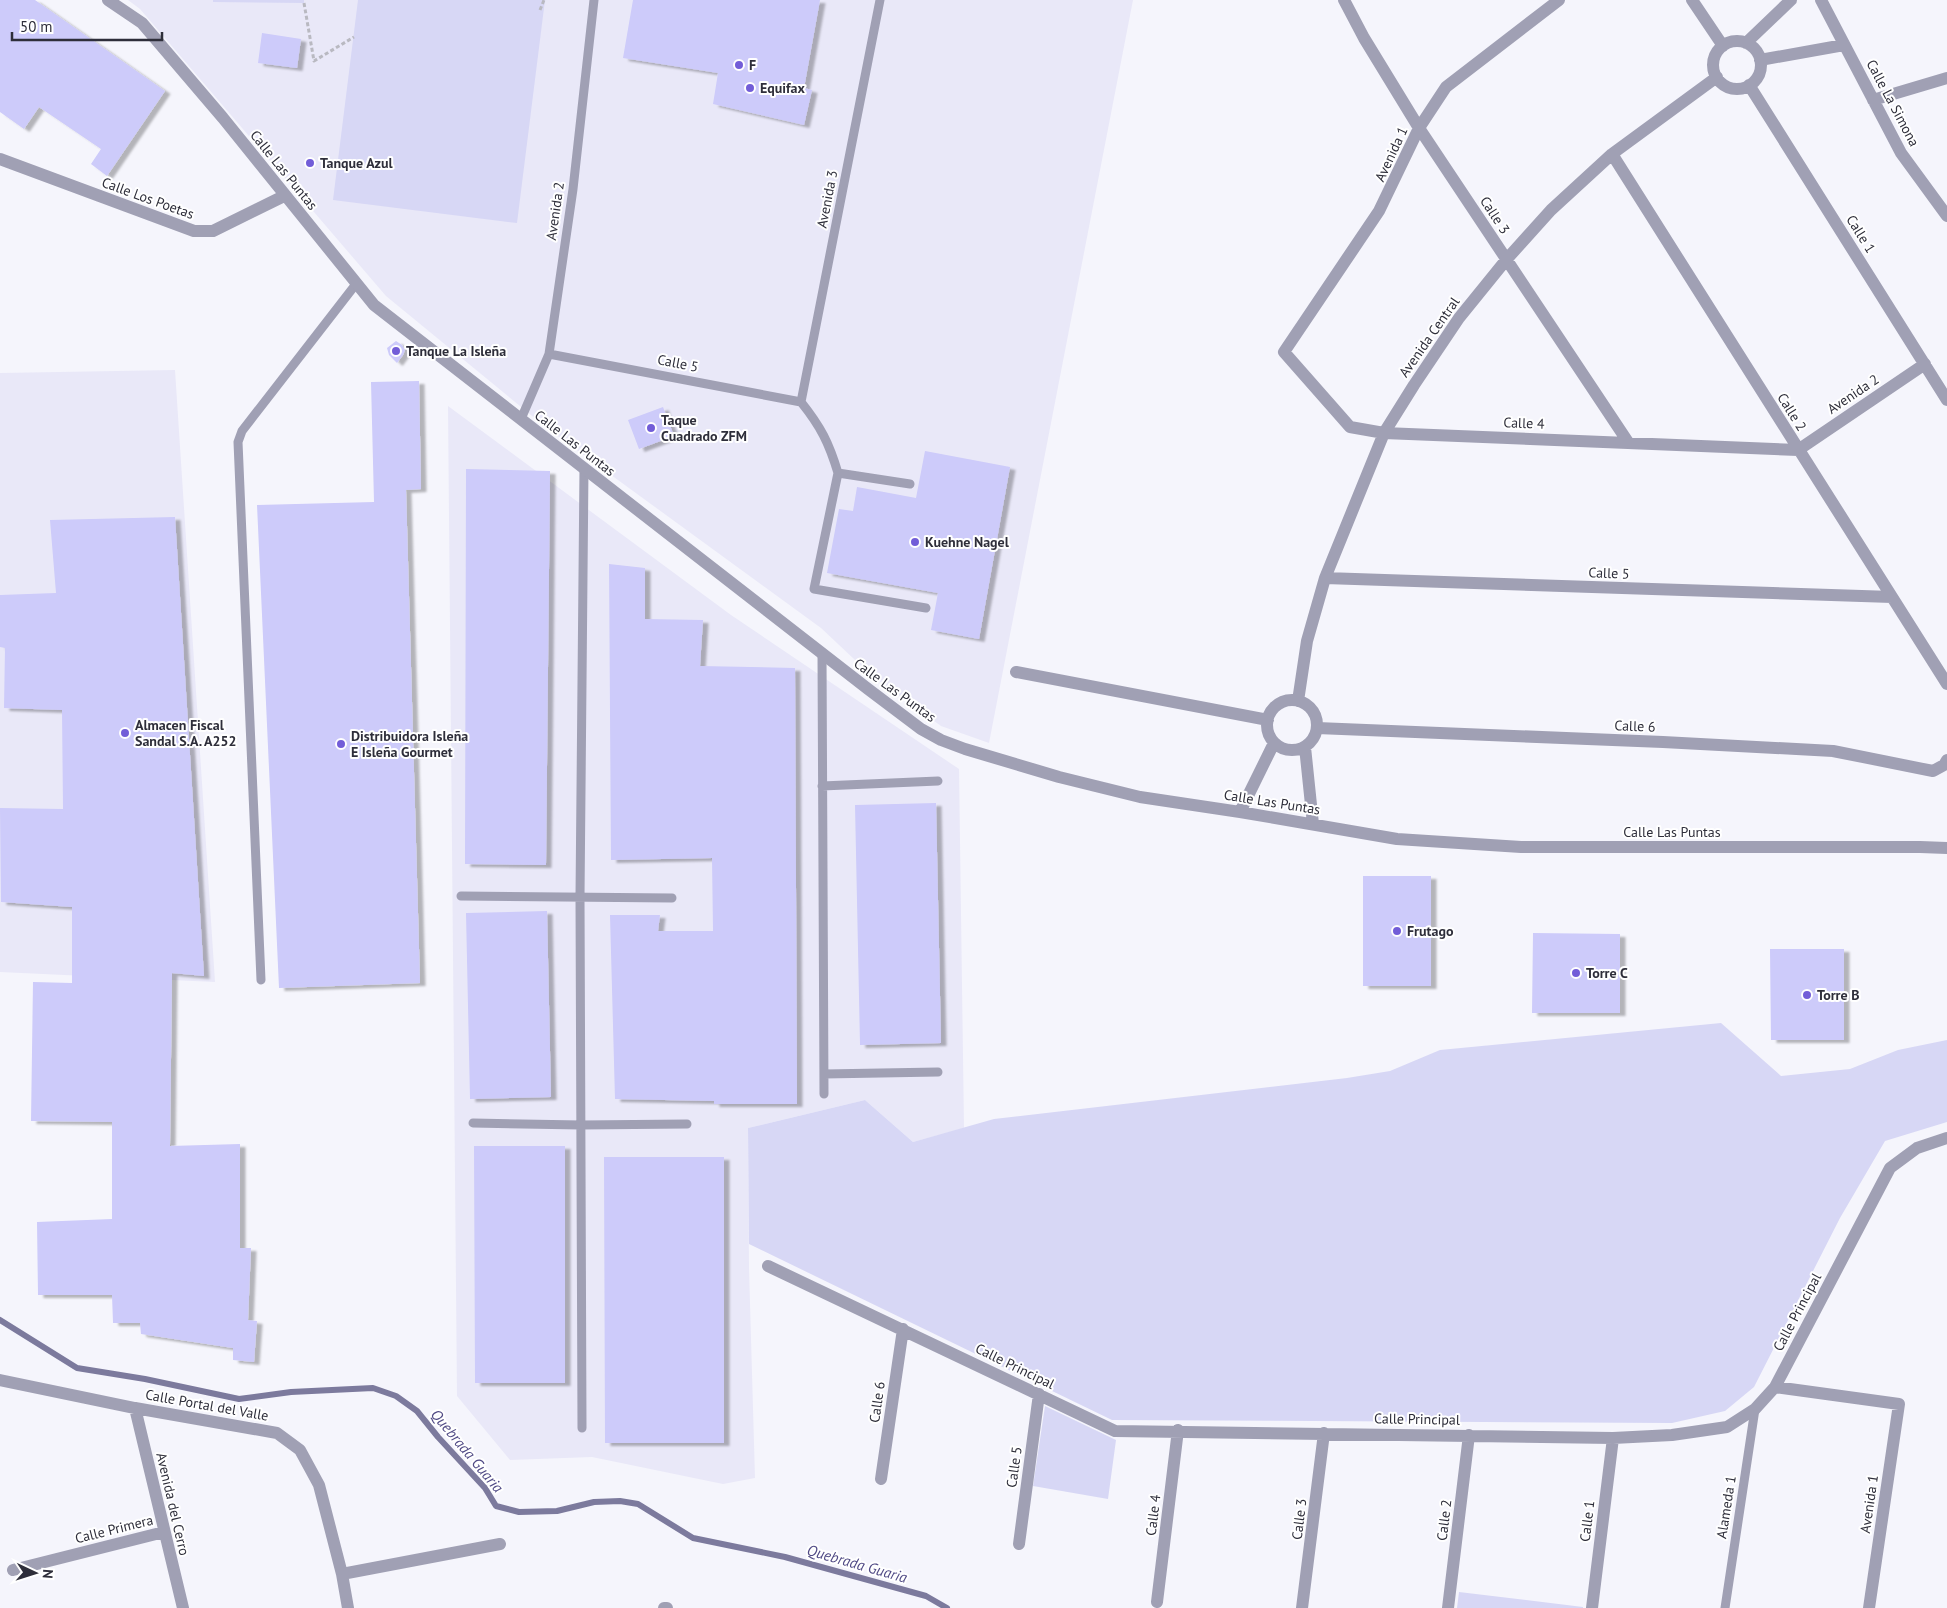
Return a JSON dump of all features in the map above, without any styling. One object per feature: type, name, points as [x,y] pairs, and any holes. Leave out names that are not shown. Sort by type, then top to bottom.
[{"type":"street","name":"Calle Las Puntas","points":[[108,0],[142,23],[223,118],[284,196],[374,305],[921,729],[941,740],[1059,777],[1140,797],[1397,839],[1521,847],[1920,846],[1947,848]]},
{"type":"street","name":"Calle 3","points":[[1344,0],[1364,38],[1419,128],[1628,442]]},
{"type":"street","name":"Avenida 1","points":[[1284,352],[1379,212],[1419,128],[1446,87],[1559,0]]},
{"type":"street","points":[[1692,0],[1723,46]]},
{"type":"street","points":[[1746,43],[1791,0]]},
{"type":"street","name":"Calle La Simona","points":[[1820,0],[1901,153],[1947,216]]},
{"type":"street","points":[[1730,42],[1746,43],[1753,47],[1760,60],[1758,77],[1749,85],[1739,89],[1731,88],[1724,85],[1717,77],[1714,58],[1723,46],[1730,42]]},
{"type":"street","points":[[1760,60],[1844,45]]},
{"type":"street","name":"Avenida Central","points":[[1298,701],[1307,641],[1325,578],[1384,433],[1459,318],[1506,260],[1551,210],[1612,154],[1717,77]]},
{"type":"street","points":[[1873,100],[1947,78]]},
{"type":"street","name":"Calle 1","points":[[1749,85],[1947,400]]},
{"type":"street","name":"Calle 2","points":[[1612,154],[1947,684]]},
{"type":"street","name":"Calle Los Poetas","points":[[0,159],[194,231],[213,231],[284,196]]},
{"type":"street","name":"Calle 4","points":[[1284,352],[1350,427],[1384,433],[1798,450]]},
{"type":"street","name":"Avenida 2","points":[[1798,450],[1925,364]]},
{"type":"street","name":"Calle 5","points":[[1325,578],[1892,597]]},
{"type":"street","points":[[1016,672],[1268,720]]},
{"type":"street","points":[[1298,701],[1307,705],[1313,711],[1317,728],[1311,742],[1305,747],[1289,750],[1274,743],[1267,728],[1268,720],[1276,706],[1283,702],[1298,701]]},
{"type":"street","name":"Calle 6","points":[[1317,728],[1833,751],[1933,771],[1944,765],[1947,760]]},
{"type":"street","points":[[1240,812],[1274,743]]},
{"type":"street","points":[[1305,747],[1313,824]]},
{"type":"street","name":"Calle Principal","points":[[768,1266],[1116,1431],[1178,1430],[1613,1438],[1672,1435],[1727,1427],[1755,1409],[1775,1387],[1890,1168],[1917,1148],[1947,1138]]},
{"type":"street","name":"Calle 6","points":[[881,1479],[903,1329]]},
{"type":"street","name":"Calle Portal del Valle","points":[[0,1380],[135,1408],[277,1433],[300,1450],[319,1485],[342,1574],[348,1608]]},
{"type":"street","name":"Avenida 1","points":[[1775,1387],[1898,1404],[1869,1608]]},
{"type":"street","name":"Calle 5","points":[[1019,1544],[1039,1394]]},
{"type":"street","name":"Avenida del Cerro","points":[[135,1408],[183,1608]]},
{"type":"street","name":"Calle 4","points":[[1157,1602],[1178,1430]]},
{"type":"street","name":"Calle 3","points":[[1302,1608],[1324,1433]]},
{"type":"street","name":"Calle 2","points":[[1448,1608],[1469,1435]]},
{"type":"street","name":"Calle 1","points":[[1592,1608],[1613,1438]]},
{"type":"street","name":"Calle Primera","points":[[13,1570],[164,1532]]},
{"type":"street","points":[[342,1574],[500,1544]]},
{"type":"lane","name":"Avenida 2","points":[[520,419],[549,354],[574,189],[594,0]]},
{"type":"lane","name":"Avenida 3","points":[[801,402],[880,0]]},
{"type":"lane","points":[[261,980],[238,442],[242,431],[356,284]]},
{"type":"lane","name":"Calle 5","points":[[549,354],[801,402]]},
{"type":"lane","points":[[801,402],[819,425],[831,449],[838,473],[814,589],[926,608]]},
{"type":"lane","points":[[582,1428],[580,897],[584,468]]},
{"type":"lane","points":[[838,473],[910,484]]},
{"type":"lane","points":[[822,653],[824,1094]]},
{"type":"lane","points":[[822,786],[938,781]]},
{"type":"lane","points":[[461,896],[672,898]]},
{"type":"lane","points":[[824,1074],[938,1072]]},
{"type":"lane","points":[[473,1123],[581,1126],[687,1124]]},
{"type":"lane","name":"Alameda 1","points":[[1725,1608],[1755,1409]]},
{"type":"path","points":[[540,10],[544,0]]},
{"type":"path","points":[[304,3],[314,61],[354,37]]},
{"type":"shaded area","points":[[128,0],[1133,0],[989,743],[941,726],[871,675],[821,628],[548,429],[386,296],[140,9]]},
{"type":"shaded area","points":[[213,0],[304,0],[304,3],[213,2]]},
{"type":"shaded area","points":[[358,0],[545,0],[517,223],[333,200]]},
{"type":"shaded area","points":[[175,370],[215,982],[0,972],[0,373]]},
{"type":"shaded area","points":[[448,406],[731,615],[959,769],[964,1128],[913,1142],[865,1100],[748,1128],[749,1268],[755,1478],[723,1484],[592,1457],[510,1460],[457,1396]]},
{"type":"shaded area","points":[[1721,1023],[1781,1076],[1850,1069],[1898,1050],[1947,1040],[1947,1122],[1885,1141],[1840,1218],[1754,1387],[1725,1411],[1672,1423],[1112,1420],[749,1244],[748,1128],[865,1100],[913,1142],[994,1119],[1347,1078],[1390,1071],[1440,1050]]},
{"type":"shaded area","points":[[1045,1406],[1116,1440],[1108,1499],[1033,1486]]},
{"type":"shaded area","points":[[1459,1592],[1583,1607],[1583,1608],[1457,1608]]},
{"type":"building","points":[[0,0],[35,0],[165,91],[107,176],[91,164],[101,149],[39,107],[24,129],[0,112]]},
{"type":"building","name":"F","points":[[633,0],[820,0],[804,88],[812,90],[804,125],[713,104],[718,73],[623,58]]},
{"type":"building","points":[[262,33],[301,39],[297,68],[258,63]]},
{"type":"building","name":"Tanque La Isleña","points":[[396,341],[405,350],[397,363],[389,355],[387,348]]},
{"type":"building","name":"Distribuidora Isleña E Isleña Gourmet","points":[[419,381],[421,489],[406,490],[420,983],[279,988],[257,505],[374,502],[371,382]]},
{"type":"building","name":"Taque Cuadrado ZFM","points":[[663,407],[674,436],[639,449],[628,420]]},
{"type":"building","name":"Kuehne Nagel","points":[[925,451],[1010,467],[979,639],[931,630],[938,593],[827,573],[839,509],[853,511],[857,487],[916,498]]},
{"type":"building","points":[[466,469],[550,471],[546,865],[465,864]]},
{"type":"building","points":[[175,517],[204,976],[172,973],[170,1146],[240,1144],[240,1248],[251,1248],[248,1320],[257,1321],[254,1362],[233,1360],[233,1348],[141,1334],[140,1323],[113,1323],[112,1295],[38,1295],[37,1222],[112,1219],[112,1122],[31,1121],[33,982],[72,983],[72,907],[1,902],[0,808],[63,809],[62,710],[4,708],[5,648],[0,647],[0,595],[56,593],[50,520]]},
{"type":"building","points":[[609,564],[645,568],[645,619],[703,620],[700,666],[795,668],[797,1104],[714,1104],[714,1101],[615,1099],[610,915],[660,915],[658,931],[713,931],[712,858],[611,860]]},
{"type":"building","points":[[936,803],[941,1043],[860,1045],[855,805]]},
{"type":"building","name":"Frutago","points":[[1363,876],[1431,876],[1431,986],[1363,986]]},
{"type":"building","points":[[547,911],[551,1097],[470,1099],[466,913]]},
{"type":"building","name":"Torre C","points":[[1533,933],[1620,934],[1620,1013],[1532,1013]]},
{"type":"building","name":"Torre B","points":[[1770,949],[1844,949],[1844,1040],[1771,1040]]},
{"type":"building","points":[[474,1146],[565,1146],[565,1383],[475,1383]]},
{"type":"building","points":[[604,1157],[724,1157],[724,1443],[605,1443]]},
{"type":"waterway","name":"Quebrada Guaria","points":[[0,1320],[77,1368],[145,1379],[239,1399],[291,1392],[373,1388],[396,1396],[417,1411],[485,1488],[496,1506],[519,1512],[557,1511],[594,1502],[620,1501],[638,1504],[693,1538],[785,1557],[926,1596],[947,1608]]},
{"type":"place","name":"F","points":[[739,65]]},
{"type":"place","name":"Equifax","points":[[750,88]]},
{"type":"place","name":"Tanque Azul","points":[[310,163]]},
{"type":"place","name":"Tanque La Isleña","points":[[396,351]]},
{"type":"place","name":"Taque Cuadrado ZFM","points":[[651,428]]},
{"type":"place","name":"Kuehne Nagel","points":[[915,542]]},
{"type":"place","name":"Almacen Fiscal Sandal S.A. A252","points":[[125,733]]},
{"type":"place","name":"Distribuidora Isleña E Isleña Gourmet","points":[[341,744]]},
{"type":"place","name":"Frutago","points":[[1397,931]]},
{"type":"place","name":"Torre C","points":[[1576,973]]},
{"type":"place","name":"Torre B","points":[[1807,995]]}]
